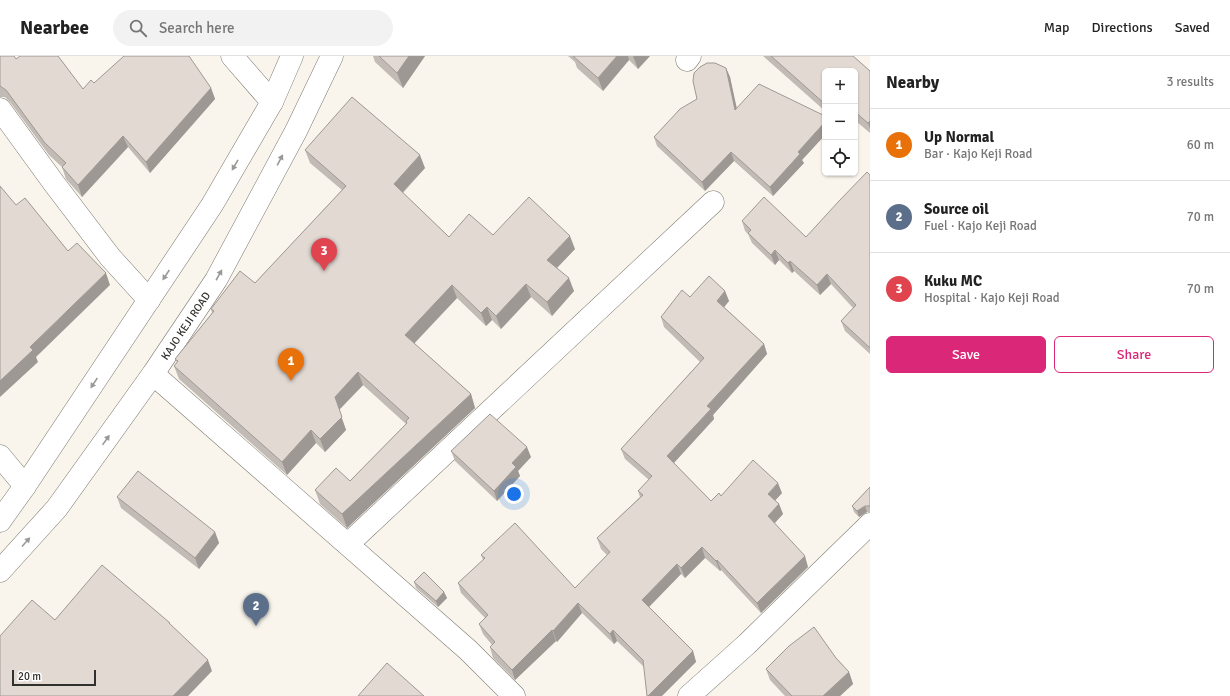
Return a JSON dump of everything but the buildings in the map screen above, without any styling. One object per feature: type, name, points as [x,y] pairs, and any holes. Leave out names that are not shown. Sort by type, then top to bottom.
[{"type":"street","points":[[232,56],[272,102]]},
{"type":"street","points":[[0,521],[25,486],[212,205],[272,102],[292,56]]},
{"type":"street","name":"KAJO KEJI ROAD","points":[[0,571],[57,508],[153,374],[216,280],[296,131],[332,56]]},
{"type":"street","points":[[0,109],[110,257],[149,300]]},
{"type":"street","points":[[348,544],[713,202]]},
{"type":"street","points":[[153,374],[468,650],[514,696]]},
{"type":"street","points":[[0,456],[25,486]]},
{"type":"street","points":[[689,696],[747,644],[870,524]]},
{"type":"place","name":"Kuku MC","points":[[324,271]]},
{"type":"place","name":"Up Normal","points":[[291,381]]},
{"type":"place","name":"Source oil","points":[[256,626]]}]
